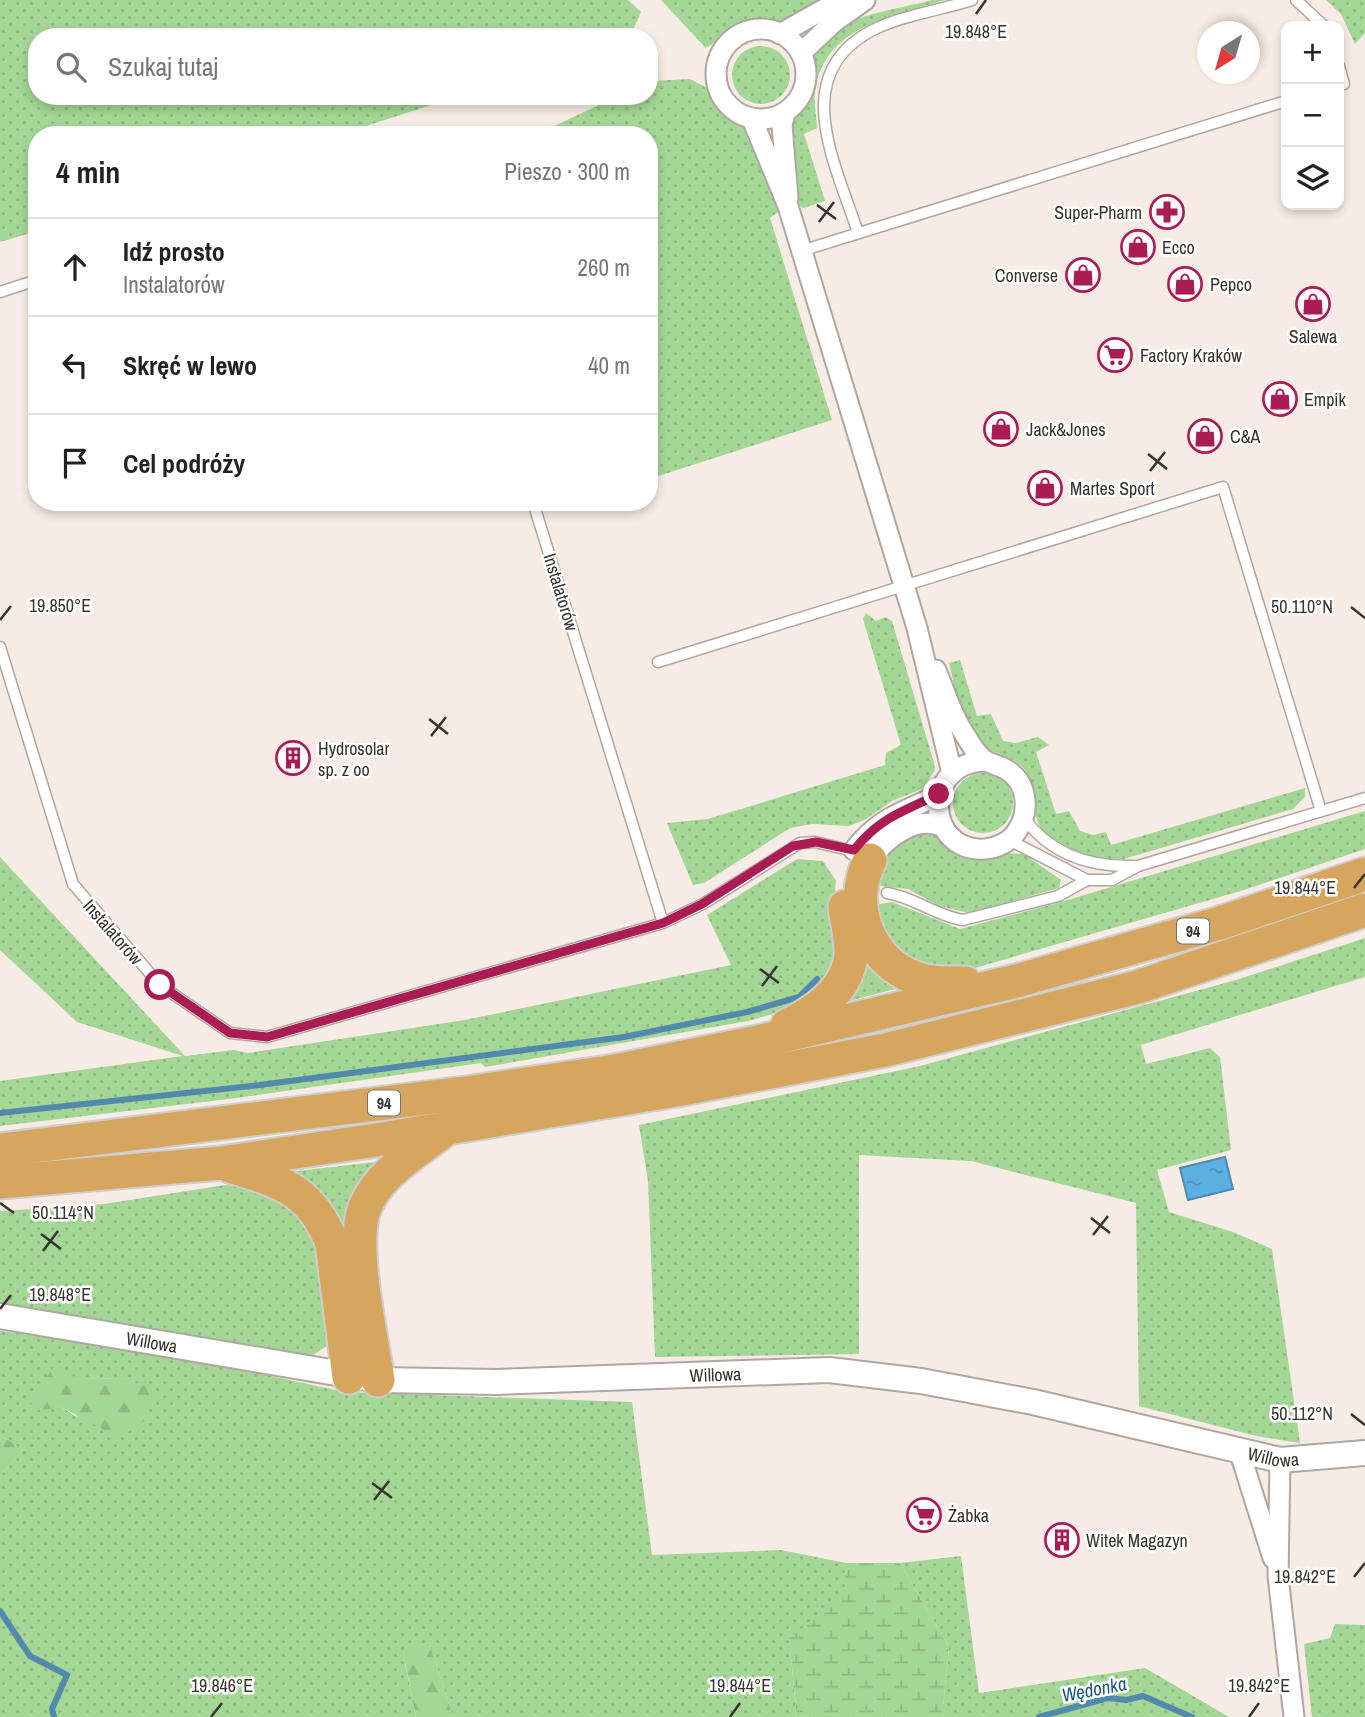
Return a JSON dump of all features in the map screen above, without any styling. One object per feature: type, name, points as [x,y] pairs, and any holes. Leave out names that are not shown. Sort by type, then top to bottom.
[{"type":"highway","points":[[862,855],[862,917],[875,947],[898,971],[917,979],[943,984],[1020,980]]},
{"type":"highway","points":[[753,1043],[812,1013],[839,988],[850,961],[845,887],[862,855]]},
{"type":"highway","name":"94","points":[[0,1150],[466,1093],[615,1071],[753,1043],[1020,980],[1220,923],[1365,874]]},
{"type":"highway","name":"94","points":[[0,1182],[221,1163],[447,1129],[885,1050],[1138,987],[1365,910]]},
{"type":"highway","points":[[363,1379],[361,1263],[365,1207],[391,1171],[447,1129]]},
{"type":"highway","points":[[221,1163],[294,1189],[309,1201],[325,1224],[332,1243],[363,1379]]},
{"type":"street","points":[[780,34],[828,7],[855,0]]},
{"type":"street","points":[[801,53],[834,22],[865,0]]},
{"type":"street","points":[[785,113],[764,120],[752,119],[739,114],[720,94],[716,81],[720,55],[728,43],[752,30],[780,34],[801,53],[806,66],[802,93],[785,113],[782,125],[788,206]]},
{"type":"street","points":[[752,119],[788,206],[904,586],[952,773]]},
{"type":"street","points":[[916,628],[965,736],[985,761]]},
{"type":"street","points":[[862,855],[909,827],[933,822],[970,847],[990,848],[1009,840],[1024,818],[1026,804],[1018,780],[1010,771],[985,761],[975,761],[952,773],[939,794],[943,827]]},
{"type":"street","points":[[862,855],[867,834],[893,814],[939,794]]},
{"type":"street","name":"Willowa","points":[[0,1316],[363,1379],[497,1382],[829,1370],[920,1381],[1033,1402],[1212,1443],[1240,1453],[1280,1460],[1365,1453]]},
{"type":"street","points":[[1240,1453],[1278,1576]]},
{"type":"street","points":[[1280,1460],[1278,1576],[1294,1717]]},
{"type":"lane","points":[[858,233],[824,124],[822,98],[827,78],[849,49],[876,29],[972,0]]},
{"type":"lane","points":[[1296,0],[1319,21]]},
{"type":"lane","points":[[801,251],[1281,104]]},
{"type":"lane","points":[[0,292],[28,283]]},
{"type":"lane","points":[[658,662],[1223,487],[1321,811]]},
{"type":"lane","name":"Instalatorów","points":[[536,511],[663,923]]},
{"type":"lane","name":"Instalatorów","points":[[0,647],[73,884],[160,985],[230,1033],[267,1037],[663,923],[702,904],[793,846],[816,842],[862,855]]},
{"type":"lane","points":[[1009,840],[1087,880],[1112,880],[1138,866],[1365,798]]},
{"type":"lane","points":[[1024,818],[1062,853],[1088,864],[1138,866]]},
{"type":"lane","points":[[887,893],[899,895],[948,918],[963,920],[1058,896],[1087,880]]},
{"type":"green space","points":[[0,0],[628,0],[641,12],[634,28],[28,28],[28,105],[431,105],[366,126],[28,126],[28,234],[0,242]]},
{"type":"green space","points":[[661,0],[831,0],[787,23],[752,22],[741,25],[706,48]]},
{"type":"green space","points":[[932,0],[945,0],[867,26],[835,49],[823,65],[815,91],[817,128],[804,134],[825,201],[803,208],[800,206],[791,163],[789,130],[793,118],[811,91],[814,58],[822,41],[849,22]]},
{"type":"green space","points":[[1326,0],[1365,0],[1365,33],[1355,44],[1341,14]]},
{"type":"green space","points":[[755,46],[767,46],[782,54],[790,69],[790,81],[782,96],[767,104],[755,104],[740,96],[732,81],[732,69],[740,54]]},
{"type":"green space","points":[[690,79],[709,89],[724,112],[746,128],[756,144],[778,212],[770,218],[832,420],[658,476],[658,126],[554,126],[599,105],[658,105],[658,81]]},
{"type":"green space","points":[[866,613],[876,621],[885,617],[892,621],[935,770],[922,789],[892,801],[866,819],[849,826],[812,824],[790,828],[704,883],[693,885],[667,823],[708,819],[885,765],[886,753],[901,745],[863,619]]},
{"type":"green space","points":[[960,660],[977,716],[991,714],[1003,741],[1016,743],[1038,737],[1049,745],[1036,752],[1056,814],[1069,811],[1080,831],[1093,835],[1106,832],[1111,845],[1305,788],[1305,797],[1293,809],[1117,861],[1069,849],[1057,844],[1040,827],[1032,787],[1025,770],[1015,761],[983,746],[969,730],[960,708],[949,663]]},
{"type":"green space","points":[[977,773],[989,773],[1008,786],[1013,803],[1011,815],[1000,828],[989,833],[977,833],[958,820],[953,809],[953,797],[966,778]]},
{"type":"green space","points":[[1365,811],[1365,849],[1244,890],[944,977],[906,966],[879,937],[875,905],[892,902],[960,929],[1061,902]]},
{"type":"green space","points":[[930,831],[943,839],[1001,853],[1024,854],[1061,880],[1059,888],[969,913],[939,906],[908,889],[881,886],[873,878],[894,846],[910,836]]},
{"type":"green space","points":[[0,857],[185,1056],[234,1050],[248,1053],[465,1020],[731,965],[707,915],[797,859],[823,861],[836,881],[833,908],[839,936],[829,978],[793,1008],[748,1021],[485,1067],[481,1063],[229,1099],[0,1126],[0,1081],[183,1056],[77,1022],[0,950]]},
{"type":"green space","points":[[1365,938],[1365,977],[1141,1045],[1146,1064],[1210,1048],[1220,1057],[1231,1150],[1157,1170],[1169,1212],[1233,1232],[1272,1249],[1300,1443],[1256,1436],[1139,1406],[1136,1203],[971,1161],[859,1155],[859,1354],[655,1357],[648,1181],[639,1125],[920,1066],[1236,980]]},
{"type":"green space","points":[[861,943],[907,986],[834,1005]]},
{"type":"green space","points":[[392,1160],[339,1244],[280,1173]]},
{"type":"green space","points":[[225,1185],[268,1189],[309,1215],[330,1276],[331,1343],[310,1357],[0,1309],[0,1211],[104,1204]]},
{"type":"green space","points":[[0,1331],[150,1350],[345,1392],[632,1402],[652,1555],[781,1550],[846,1563],[845,1598],[789,1638],[797,1717],[453,1717],[429,1642],[403,1653],[416,1717],[0,1717],[0,1476],[23,1450],[0,1435]],"holes":[[[77,1378],[128,1379],[77,1417],[61,1407]]]},
{"type":"green space","points":[[54,1366],[77,1378],[128,1379],[153,1390],[148,1418],[127,1433],[110,1433],[61,1407],[34,1411],[31,1403]]},
{"type":"green space","points":[[0,1435],[23,1450],[0,1476]]},
{"type":"green space","points":[[961,1556],[979,1693],[1145,1668],[1229,1717],[942,1717],[949,1647],[900,1563]]},
{"type":"green space","points":[[846,1563],[900,1563],[949,1647],[942,1717],[797,1717],[789,1638],[844,1598]]},
{"type":"green space","points":[[1335,1624],[1365,1625],[1365,1717],[1312,1717],[1304,1644],[1330,1638]]},
{"type":"green space","points":[[429,1642],[453,1717],[416,1717],[403,1652]]},
{"type":"water","points":[[1225,1157],[1233,1189],[1188,1200],[1180,1168]]},
{"type":"waterway","points":[[0,1113],[260,1085],[624,1037],[747,1012],[799,997],[817,979]]},
{"type":"waterway","name":"Wędonka","points":[[0,1611],[30,1656],[67,1675],[52,1709],[54,1717]]},
{"type":"waterway","name":"Wędonka","points":[[1039,1717],[1108,1698],[1126,1700],[1143,1696],[1192,1717]]},
{"type":"place","name":"Super-Pharm","points":[[1167,212]]},
{"type":"place","name":"Ecco","points":[[1138,247]]},
{"type":"place","name":"Converse","points":[[1083,275]]},
{"type":"place","name":"Pepco","points":[[1185,284]]},
{"type":"place","name":"Salewa","points":[[1313,304]]},
{"type":"place","name":"Factory Kraków","points":[[1115,355]]},
{"type":"place","name":"Empik","points":[[1280,399]]},
{"type":"place","name":"Jack&Jones","points":[[1001,429]]},
{"type":"place","name":"C&A","points":[[1205,436]]},
{"type":"place","name":"Martes Sport","points":[[1045,488]]},
{"type":"place","name":"Hydrosolar sp. z oo","points":[[293,758]]},
{"type":"place","name":"Żabka","points":[[924,1515]]},
{"type":"place","name":"Witek Magazyn","points":[[1062,1540]]},
{"type":"route","points":[[160,985],[230,1033],[267,1037],[663,923],[702,904],[800,843],[816,842],[854,850],[867,834],[893,814],[939,794]]}]
